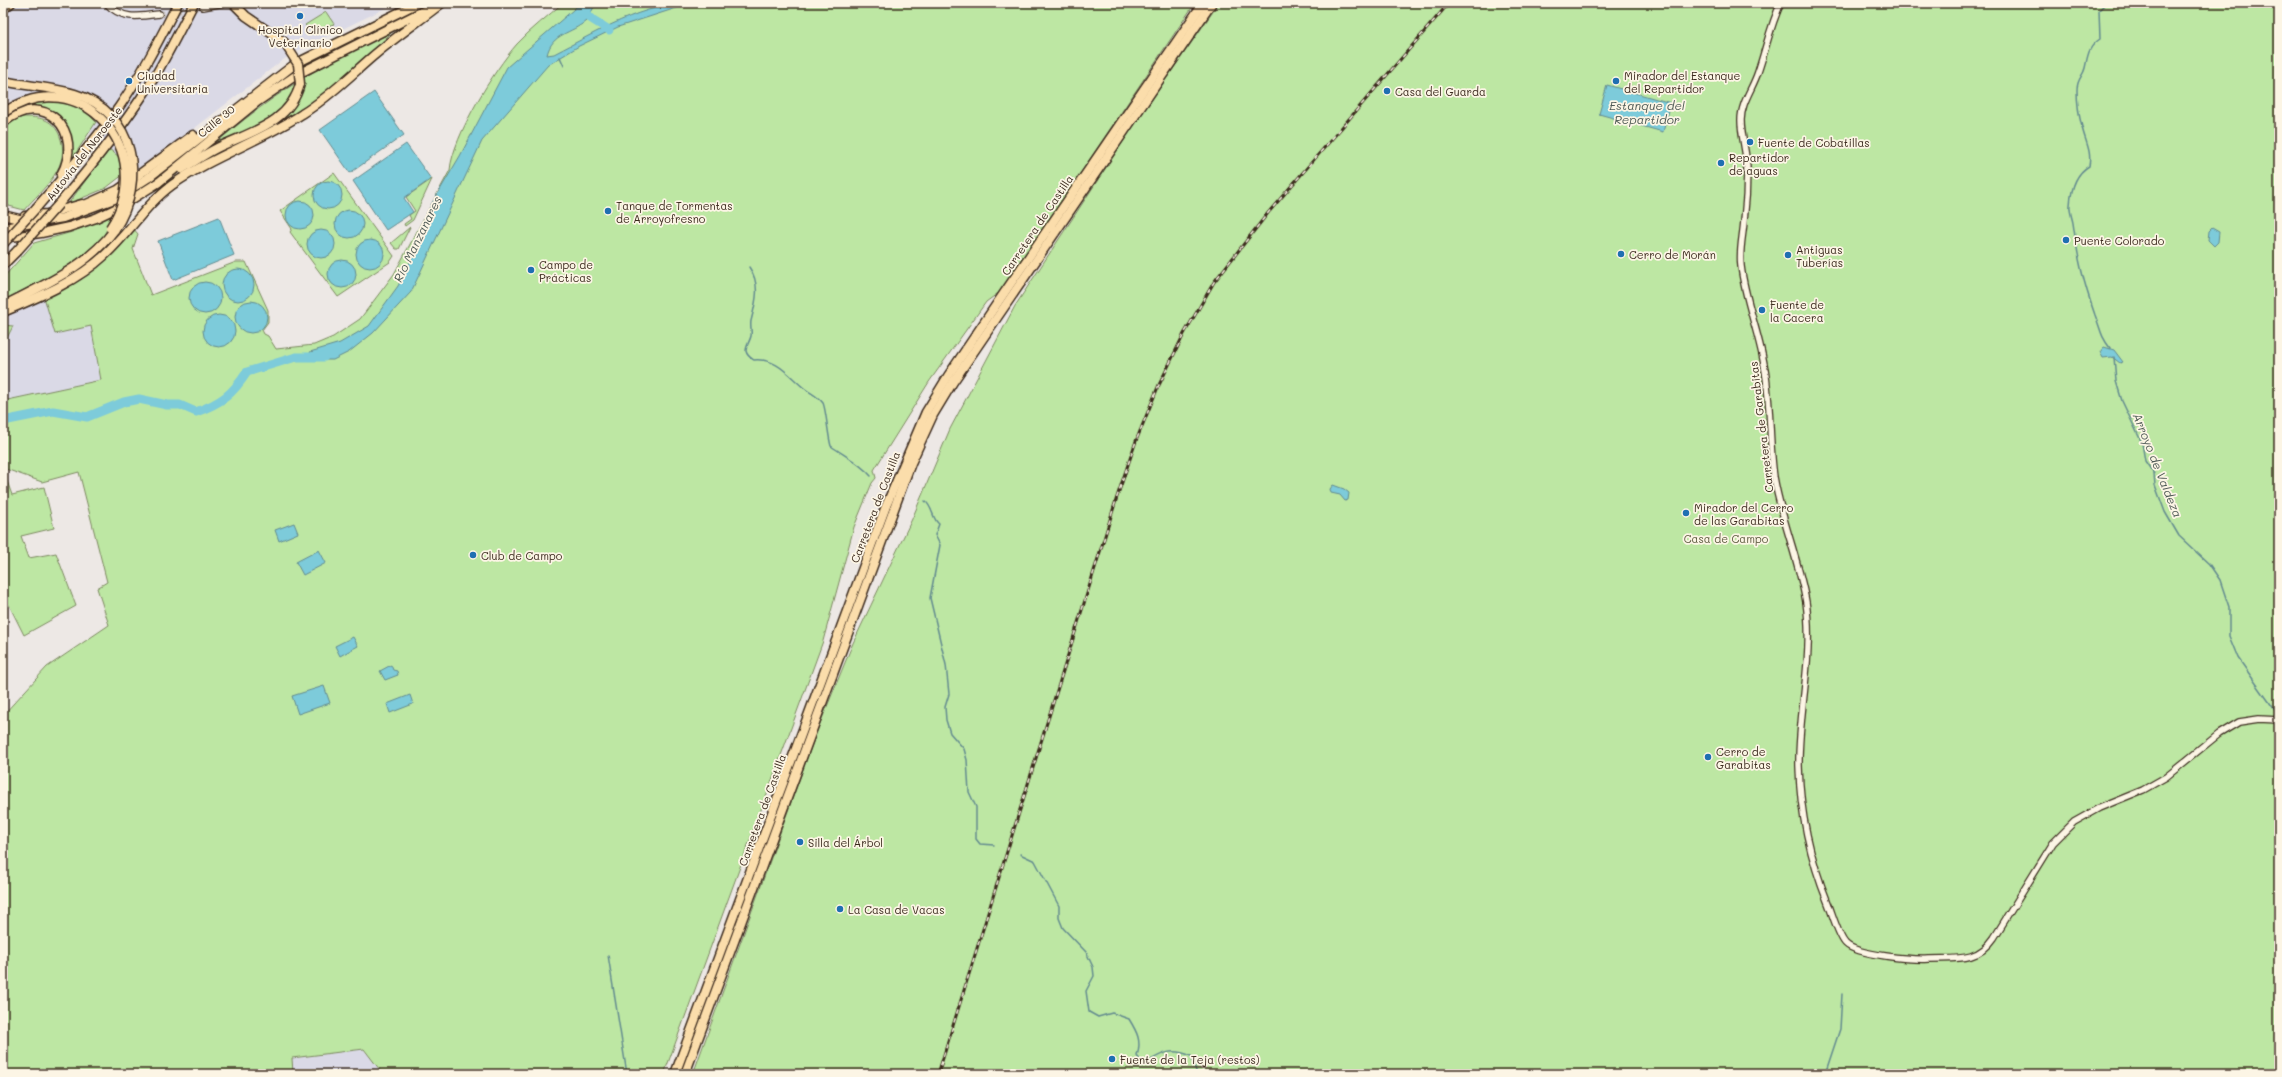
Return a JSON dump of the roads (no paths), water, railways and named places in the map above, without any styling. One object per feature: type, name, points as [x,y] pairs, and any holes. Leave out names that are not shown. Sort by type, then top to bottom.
[{"type":"highway","name":"Autovía del Noroeste","points":[[3,244],[77,162],[119,106],[159,40],[178,3]]},
{"type":"highway","name":"Autovía del Noroeste","points":[[3,265],[59,204],[99,157],[132,110],[171,47],[194,3]]},
{"type":"highway","name":"Calle 30","points":[[3,228],[63,218],[117,198],[148,178],[273,79],[295,64],[418,3]]},
{"type":"highway","name":"Calle 30","points":[[3,238],[41,234],[96,218],[121,206],[159,182],[257,102],[298,74],[391,29],[438,3]]},
{"type":"highway","points":[[3,312],[44,294],[81,274],[105,256],[150,205],[172,186],[204,165],[303,114],[345,82],[373,56],[442,3]]},
{"type":"highway","name":"Carretera de Castilla","points":[[676,1074],[926,412],[948,376],[1203,3]]},
{"type":"highway","name":"Carretera de Castilla","points":[[907,462],[953,382],[1212,3]]},
{"type":"highway","points":[[159,182],[217,148],[277,119],[293,103],[300,84],[298,64],[284,42],[234,5]]},
{"type":"highway","points":[[3,215],[26,219],[47,216],[86,205],[118,190],[264,82],[273,79]]},
{"type":"highway","points":[[3,81],[76,94],[91,101],[105,111],[118,126],[130,151],[133,176],[126,211],[113,228],[75,263],[3,306]]},
{"type":"highway","points":[[3,113],[30,101],[53,98],[72,102],[85,107],[101,118],[110,128],[123,153],[126,175],[123,200],[113,228]]},
{"type":"highway","points":[[3,123],[16,114],[26,111],[48,113],[60,121],[67,134],[69,155],[53,189]]},
{"type":"highway","points":[[3,210],[28,216],[47,214],[118,190]]},
{"type":"highway","name":"Carretera de Castilla","points":[[685,1074],[890,507]]},
{"type":"street","points":[[106,3],[115,12],[130,17],[159,14]]},
{"type":"street","points":[[203,7],[224,3]]},
{"type":"street","name":"Carretera de Garabitas","points":[[1781,3],[1772,25],[1758,74],[1741,116],[1746,148],[1747,172],[1744,220],[1740,244],[1741,262],[1744,284],[1766,373],[1774,478],[1806,606],[1806,662],[1799,764],[1806,826],[1824,893],[1845,943],[1854,949],[1916,959],[1961,958],[1978,954],[1986,949],[1994,938],[2056,839],[2074,822],[2099,808],[2143,790],[2166,777],[2219,734],[2239,722],[2259,719],[2279,720]]},
{"type":"water","points":[[581,3],[599,3],[594,7],[586,21],[553,42],[547,55],[554,54],[604,28],[638,13],[674,4],[692,3],[618,27],[579,46],[548,65],[482,141],[411,292],[373,333],[349,352],[333,360],[314,360],[310,352],[340,343],[369,326],[398,286],[420,242],[431,205],[460,156],[507,67]]},
{"type":"water","name":"Estanque del Repartidor","points":[[1607,85],[1671,103],[1663,132],[1599,114]]},
{"type":"water","points":[[374,92],[404,135],[350,173],[320,130]]},
{"type":"water","points":[[406,144],[431,179],[404,198],[413,212],[386,230],[353,181]]},
{"type":"water","points":[[328,181],[338,185],[342,195],[338,205],[328,209],[318,205],[314,195],[318,185]]},
{"type":"water","points":[[300,201],[310,205],[314,215],[310,225],[300,229],[290,225],[286,215],[290,205]]},
{"type":"water","points":[[349,210],[359,214],[363,224],[359,234],[349,238],[339,234],[335,224],[339,214]]},
{"type":"water","points":[[219,217],[234,255],[173,280],[158,241]]},
{"type":"water","points":[[2212,228],[2219,232],[2218,242],[2214,246],[2208,240],[2209,231]]},
{"type":"water","points":[[321,230],[331,234],[335,244],[331,254],[321,258],[311,254],[307,244],[311,234]]},
{"type":"water","points":[[370,240],[380,244],[384,254],[380,264],[370,268],[360,264],[356,254],[360,244]]},
{"type":"water","points":[[342,260],[352,264],[356,274],[352,284],[342,288],[332,284],[328,274],[332,264]]},
{"type":"water","points":[[238,269],[244,270],[251,276],[254,285],[253,291],[247,298],[238,301],[232,300],[225,294],[222,285],[223,279],[229,272]]},
{"type":"water","points":[[205,282],[211,283],[218,289],[221,298],[220,304],[214,311],[205,314],[199,313],[192,307],[189,298],[190,292],[196,285]]},
{"type":"water","points":[[251,301],[257,302],[264,308],[267,317],[266,323],[260,330],[251,333],[245,332],[238,326],[235,317],[236,311],[242,304]]},
{"type":"water","points":[[219,315],[225,316],[232,322],[235,331],[234,337],[228,344],[219,347],[213,346],[206,340],[203,331],[204,325],[210,318]]},
{"type":"water","points":[[2104,347],[2114,350],[2123,362],[2120,363],[2112,357],[2103,358],[2100,352]]},
{"type":"water","points":[[1333,485],[1344,489],[1349,493],[1348,500],[1345,501],[1340,495],[1331,493],[1330,489]]},
{"type":"water","points":[[294,523],[298,533],[279,541],[275,530]]},
{"type":"water","points":[[319,550],[326,563],[303,575],[296,562]]},
{"type":"water","points":[[353,637],[358,646],[340,656],[335,646]]},
{"type":"water","points":[[391,665],[393,670],[397,671],[398,675],[385,680],[380,671]]},
{"type":"water","points":[[324,686],[330,703],[298,714],[292,696]]},
{"type":"water","points":[[410,695],[413,704],[390,713],[387,704]]},
{"type":"waterway","name":"Arroyo de Valdeza","points":[[2106,3],[2099,10],[2100,39],[2093,45],[2089,52],[2084,71],[2077,86],[2079,114],[2089,151],[2090,161],[2089,166],[2080,173],[2075,183],[2071,194],[2070,212],[2084,280],[2101,332],[2110,348]]},
{"type":"waterway","name":"Río Manzanares","points":[[579,11],[609,30]]},
{"type":"waterway","points":[[560,57],[564,66]]},
{"type":"waterway","points":[[749,267],[755,280],[756,293],[751,323],[751,336],[746,349],[747,354],[754,360],[762,360],[782,368],[804,388],[816,396],[824,406],[831,446],[857,463],[871,476]]},
{"type":"waterway","name":"Río Manzanares","points":[[3,421],[53,411],[87,417],[124,402],[139,399],[167,405],[180,405],[196,412],[213,405],[226,397],[237,386],[247,372],[296,357],[324,357]]},
{"type":"waterway","name":"Arroyo de Valdeza","points":[[2114,357],[2116,381],[2122,401],[2142,443],[2145,461],[2154,474],[2155,485],[2165,512],[2179,536],[2209,564],[2220,580],[2229,607],[2229,636],[2238,658],[2277,713]]},
{"type":"waterway","points":[[925,501],[930,506],[935,519],[939,524],[935,535],[940,545],[930,598],[946,665],[949,694],[945,707],[946,720],[950,733],[964,749],[967,760],[969,792],[976,807],[976,839],[980,844],[994,845]]},
{"type":"waterway","points":[[1020,854],[1035,861],[1059,906],[1059,918],[1063,928],[1086,952],[1093,967],[1094,976],[1086,991],[1089,1012],[1098,1017],[1112,1013],[1129,1019],[1138,1037],[1139,1046],[1137,1056],[1141,1061],[1146,1063],[1168,1052],[1178,1052],[1191,1056],[1197,1074]]},
{"type":"waterway","points":[[608,955],[627,1074]]},
{"type":"waterway","points":[[1825,1074],[1840,1029],[1842,994]]},
{"type":"tunnel","points":[[159,14],[203,7]]},
{"type":"railway","points":[[938,1074],[1117,497],[1136,441],[1158,387],[1184,334],[1214,282],[1268,213],[1449,3]]},
{"type":"place","name":"Hospital Clínico Veterinario","points":[[300,16]]},
{"type":"place","name":"Ciudad Universitaria","points":[[129,81]]},
{"type":"place","name":"Mirador del Estanque del Repartidor","points":[[1616,81]]},
{"type":"place","name":"Casa del Guarda","points":[[1387,91]]},
{"type":"place","name":"Fuente de Cobatillas","points":[[1750,142]]},
{"type":"place","name":"Repartidor de aguas","points":[[1721,163]]},
{"type":"place","name":"Tanque de Tormentas de Arroyofresno","points":[[608,211]]},
{"type":"place","name":"Puente Colorado","points":[[2066,240]]},
{"type":"place","name":"Cerro de Morán","points":[[1621,254]]},
{"type":"place","name":"Antiguas Tuberías","points":[[1788,255]]},
{"type":"place","name":"Campo de Prácticas","points":[[531,270]]},
{"type":"place","name":"Fuente de la Cacera","points":[[1762,310]]},
{"type":"place","name":"Mirador del Cerro de las Garabitas","points":[[1686,513]]},
{"type":"place","name":"Club de Campo","points":[[473,555]]},
{"type":"place","name":"Cerro de Garabitas","points":[[1708,757]]},
{"type":"place","name":"Silla del Árbol","points":[[800,842]]},
{"type":"place","name":"La Casa de Vacas","points":[[840,909]]},
{"type":"place","name":"Fuente de la Teja (restos)","points":[[1112,1059]]},
{"type":"park label","name":"Casa de Campo","points":[[1726,538]]}]
